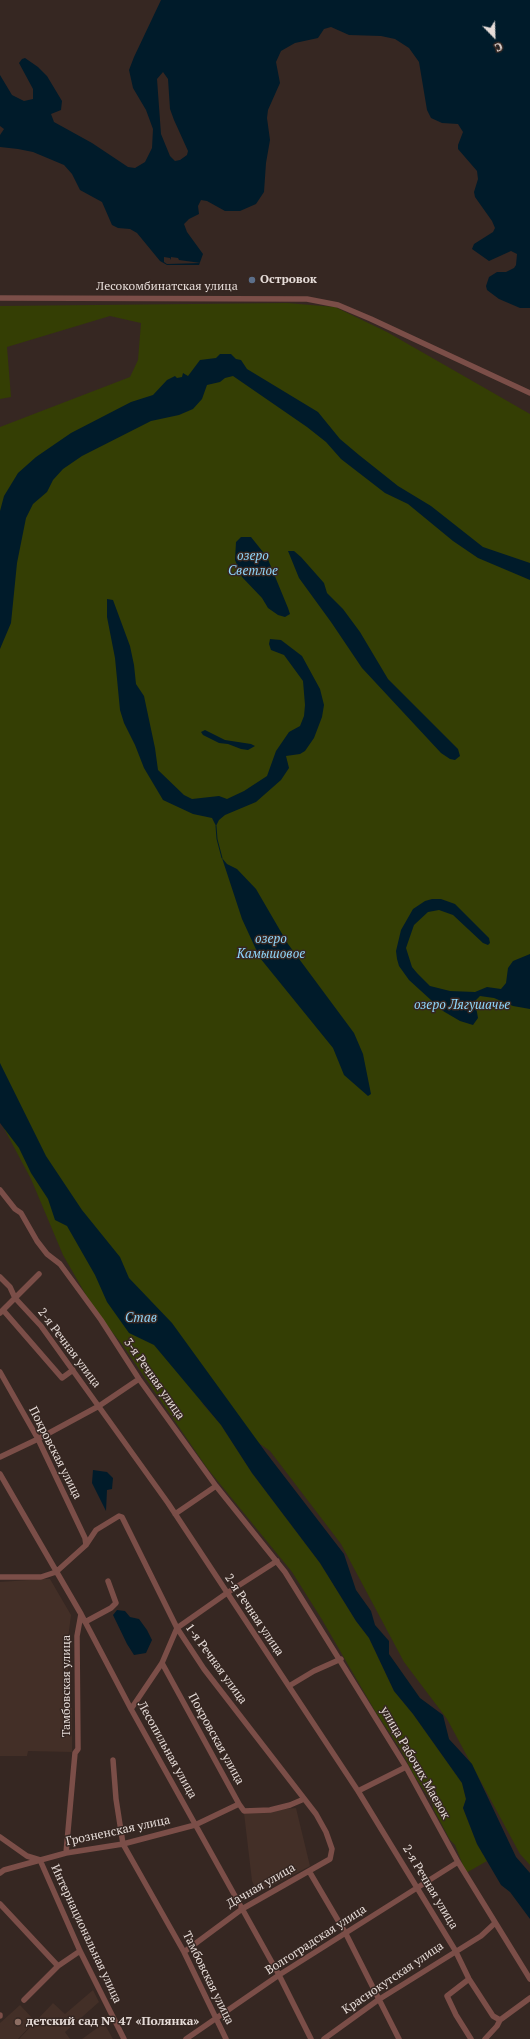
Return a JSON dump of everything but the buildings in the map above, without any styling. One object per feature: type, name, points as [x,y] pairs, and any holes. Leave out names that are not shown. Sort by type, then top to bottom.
[{"type":"street","name":"Лесокомбинатская улица","points":[[0,298],[307,299],[338,305],[530,393]]},
{"type":"street","name":"3-я Речная улица","points":[[0,1190],[15,1209],[21,1214],[37,1241],[47,1254],[60,1264],[101,1320],[139,1379],[216,1486],[277,1561]]},
{"type":"street","points":[[39,1274],[2,1311],[62,1378],[73,1370]]},
{"type":"street","name":"2-я Речная улица","points":[[0,1277],[10,1287],[14,1298],[41,1326],[175,1514],[358,1791],[455,1950],[469,1979],[493,2016],[500,2020]]},
{"type":"street","name":"Покровская улица","points":[[0,1372],[38,1439],[85,1538],[86,1545]]},
{"type":"street","points":[[0,1457],[38,1439],[99,1406],[139,1379]]},
{"type":"street","name":"Лесопильная улица","points":[[0,1474],[81,1614],[131,1709],[280,1975],[311,2039]]},
{"type":"street","points":[[175,1514],[216,1486]]},
{"type":"street","name":"1-я Речная улица","points":[[86,1545],[96,1530],[119,1516],[122,1517],[177,1628],[204,1669],[316,1814],[326,1832],[332,1855]]},
{"type":"street","points":[[0,1577],[41,1577],[56,1572],[86,1545]]},
{"type":"street","points":[[131,1709],[162,1663],[177,1628],[227,1593],[277,1561]]},
{"type":"street","name":"улица Рабочих Маевок","points":[[277,1561],[341,1659],[406,1767],[458,1862],[530,1979]]},
{"type":"street","points":[[78,1631],[86,1623],[116,1603],[108,1581]]},
{"type":"street","name":"Тамбовская улица","points":[[66,1853],[75,1753],[78,1749],[78,1631],[81,1614]]},
{"type":"street","points":[[289,1686],[314,1671],[341,1659]]},
{"type":"street","name":"Покровская улица","points":[[162,1663],[239,1804]]},
{"type":"street","points":[[113,1760],[116,1799],[123,1844]]},
{"type":"street","points":[[358,1791],[406,1767]]},
{"type":"street","points":[[239,1804],[244,1811],[270,1810],[290,1805],[304,1799]]},
{"type":"street","name":"Грозненская улица","points":[[0,1873],[4,1870],[66,1853],[123,1844],[195,1825],[239,1804]]},
{"type":"street","points":[[0,1837],[27,1856],[40,1860]]},
{"type":"street","name":"Тамбовская улица","points":[[123,1844],[184,1952],[226,2039]]},
{"type":"street","name":"Дачная улица","points":[[184,1952],[242,1909],[327,1861],[332,1855]]},
{"type":"street","name":"Интернациональная улица","points":[[40,1860],[80,1951],[124,2039]]},
{"type":"street","name":"Волгоградская улица","points":[[186,2039],[280,1975],[346,1934],[417,1886],[458,1862]]},
{"type":"street","points":[[309,1871],[346,1934],[399,2039]]},
{"type":"street","points":[[0,1904],[58,1966]]},
{"type":"street","name":"Краснокутская улица","points":[[324,2039],[378,2000],[437,1965],[455,1950],[485,1933],[495,1923]]},
{"type":"street","points":[[24,2000],[58,1966],[80,1951]]},
{"type":"street","points":[[469,1979],[447,1996],[456,2015],[472,2039]]},
{"type":"street","points":[[485,2039],[497,2026],[500,2020],[530,1998]]},
{"type":"shaded area","points":[[50,1579],[71,1615],[68,1639],[68,1708],[72,1708],[72,1752],[28,1751],[27,1756],[0,1756],[0,1582]]},
{"type":"shaded area","points":[[296,1808],[310,1866],[258,1893],[252,1881],[244,1813]]},
{"type":"shaded area","points":[[93,1990],[99,2002],[65,2032],[70,2039],[19,2039],[53,2003],[65,2014]]},
{"type":"shaded area","name":"детский сад № 47 «Полянка»","points":[[20,2005],[35,2021],[18,2039],[0,2039],[0,2023]]},
{"type":"shaded area","points":[[104,2023],[113,2039],[82,2039]]},
{"type":"green space","points":[[287,303],[335,307],[387,332],[530,414],[530,1865],[520,1854],[447,1719],[404,1662],[341,1544],[270,1451],[201,1402],[221,1425],[252,1473],[320,1563],[356,1621],[369,1638],[394,1691],[413,1714],[462,1783],[466,1799],[463,1808],[477,1844],[487,1861],[466,1873],[455,1845],[450,1840],[434,1810],[432,1802],[415,1777],[401,1750],[375,1711],[321,1618],[292,1572],[207,1468],[124,1347],[94,1309],[63,1255],[31,1179],[0,1121],[0,427],[130,377],[138,360],[141,323],[110,316],[7,347],[11,397],[0,399],[0,306]]},
{"type":"water","points":[[161,0],[530,0],[530,308],[520,308],[499,299],[487,290],[486,286],[489,277],[497,272],[506,272],[514,268],[516,265],[517,254],[511,251],[489,261],[472,249],[474,244],[493,232],[495,228],[492,221],[475,197],[474,192],[478,179],[477,171],[458,149],[463,132],[458,124],[442,123],[431,118],[427,110],[419,62],[409,48],[395,39],[381,36],[349,35],[331,27],[324,29],[318,38],[295,43],[281,51],[276,62],[280,83],[268,110],[267,118],[270,140],[266,163],[264,192],[256,204],[240,211],[225,211],[207,201],[201,200],[198,206],[199,214],[189,219],[184,224],[187,232],[203,254],[199,265],[167,265],[160,261],[137,233],[130,229],[118,228],[112,225],[102,202],[80,190],[72,174],[64,165],[33,152],[0,147],[0,135],[4,129],[0,126],[0,75],[12,95],[24,101],[33,99],[33,89],[19,63],[25,58],[38,67],[47,76],[62,101],[61,110],[51,114],[54,122],[92,143],[128,167],[135,168],[145,162],[152,148],[153,129],[146,110],[133,88],[129,70]],"holes":[[[163,72],[168,79],[170,109],[188,151],[187,155],[180,160],[175,161],[170,156],[161,134],[157,79]]]},
{"type":"water","points":[[220,354],[231,354],[236,359],[241,360],[247,369],[318,412],[340,439],[359,455],[398,486],[431,506],[483,547],[530,563],[530,580],[478,558],[453,541],[408,504],[385,493],[341,459],[326,442],[307,427],[233,376],[225,378],[220,382],[207,385],[202,399],[193,409],[179,415],[151,421],[82,456],[63,469],[53,480],[47,492],[33,504],[26,518],[17,563],[11,623],[0,649],[0,511],[4,496],[18,473],[36,457],[71,433],[131,402],[153,395],[167,380],[175,376],[177,378],[182,377],[183,373],[188,376],[200,360],[216,358]]},
{"type":"water","name":"озеро Светлое","points":[[241,537],[251,537],[267,557],[290,614],[285,617],[278,615],[268,608],[262,598],[242,577],[235,560],[236,542]]},
{"type":"water","points":[[288,551],[294,551],[301,557],[324,583],[327,593],[343,609],[360,632],[388,679],[458,749],[460,756],[455,760],[450,759],[441,753],[362,668],[299,578]]},
{"type":"water","points":[[107,599],[113,600],[130,646],[136,684],[144,696],[158,770],[184,795],[192,799],[219,796],[227,799],[244,791],[267,776],[276,751],[289,732],[300,726],[304,716],[305,705],[303,681],[284,655],[271,650],[269,644],[270,639],[281,640],[302,656],[320,689],[324,705],[322,717],[314,738],[305,751],[300,754],[286,756],[289,768],[281,780],[256,802],[225,815],[219,820],[216,826],[212,818],[193,814],[163,800],[144,768],[124,723],[120,710],[115,658],[107,617]]},
{"type":"water","points":[[205,730],[225,740],[255,746],[248,750],[219,743],[203,735],[201,732]]},
{"type":"water","name":"озеро Камышовое","points":[[222,858],[227,864],[237,869],[256,889],[288,944],[354,1033],[363,1054],[371,1094],[368,1096],[344,1075],[333,1048],[260,958],[242,919]]},
{"type":"water","name":"озеро Лягушачье","points":[[441,899],[455,904],[489,938],[490,943],[488,945],[483,943],[453,915],[439,910],[428,912],[414,925],[406,948],[412,967],[417,973],[430,986],[450,991],[475,992],[487,987],[501,989],[506,983],[508,968],[513,961],[530,954],[530,1009],[513,1006],[494,998],[480,996],[475,1001],[478,1018],[473,1025],[460,1021],[443,1011],[409,980],[399,966],[397,959],[396,951],[401,930],[413,909],[425,901]]},
{"type":"water","name":"Став","points":[[0,1063],[46,1156],[82,1210],[120,1257],[129,1278],[172,1323],[267,1454],[344,1554],[356,1590],[371,1611],[375,1625],[389,1641],[389,1654],[420,1698],[443,1715],[449,1739],[472,1764],[516,1857],[530,1873],[530,1919],[510,1892],[501,1885],[477,1844],[463,1808],[466,1799],[462,1783],[413,1714],[394,1691],[369,1638],[356,1621],[320,1563],[252,1473],[221,1425],[154,1345],[129,1333],[107,1302],[95,1275],[67,1226],[55,1220],[48,1199],[31,1173],[19,1148],[0,1123]]},
{"type":"water","points":[[93,1470],[107,1472],[113,1478],[112,1489],[107,1490],[106,1511],[92,1483]]},
{"type":"water","points":[[117,1610],[125,1611],[130,1617],[139,1619],[147,1630],[152,1640],[146,1653],[134,1655],[113,1615]]},
{"type":"pier","points":[[164,257],[170,258],[171,260],[171,257],[178,258],[179,260],[201,263],[167,264],[164,262]]},
{"type":"waterway","points":[[216,826],[217,839],[222,858]]},
{"type":"place","name":"Островок","points":[[252,280]]},
{"type":"place","name":"детский сад № 47 «Полянка»","points":[[18,2022]]}]
